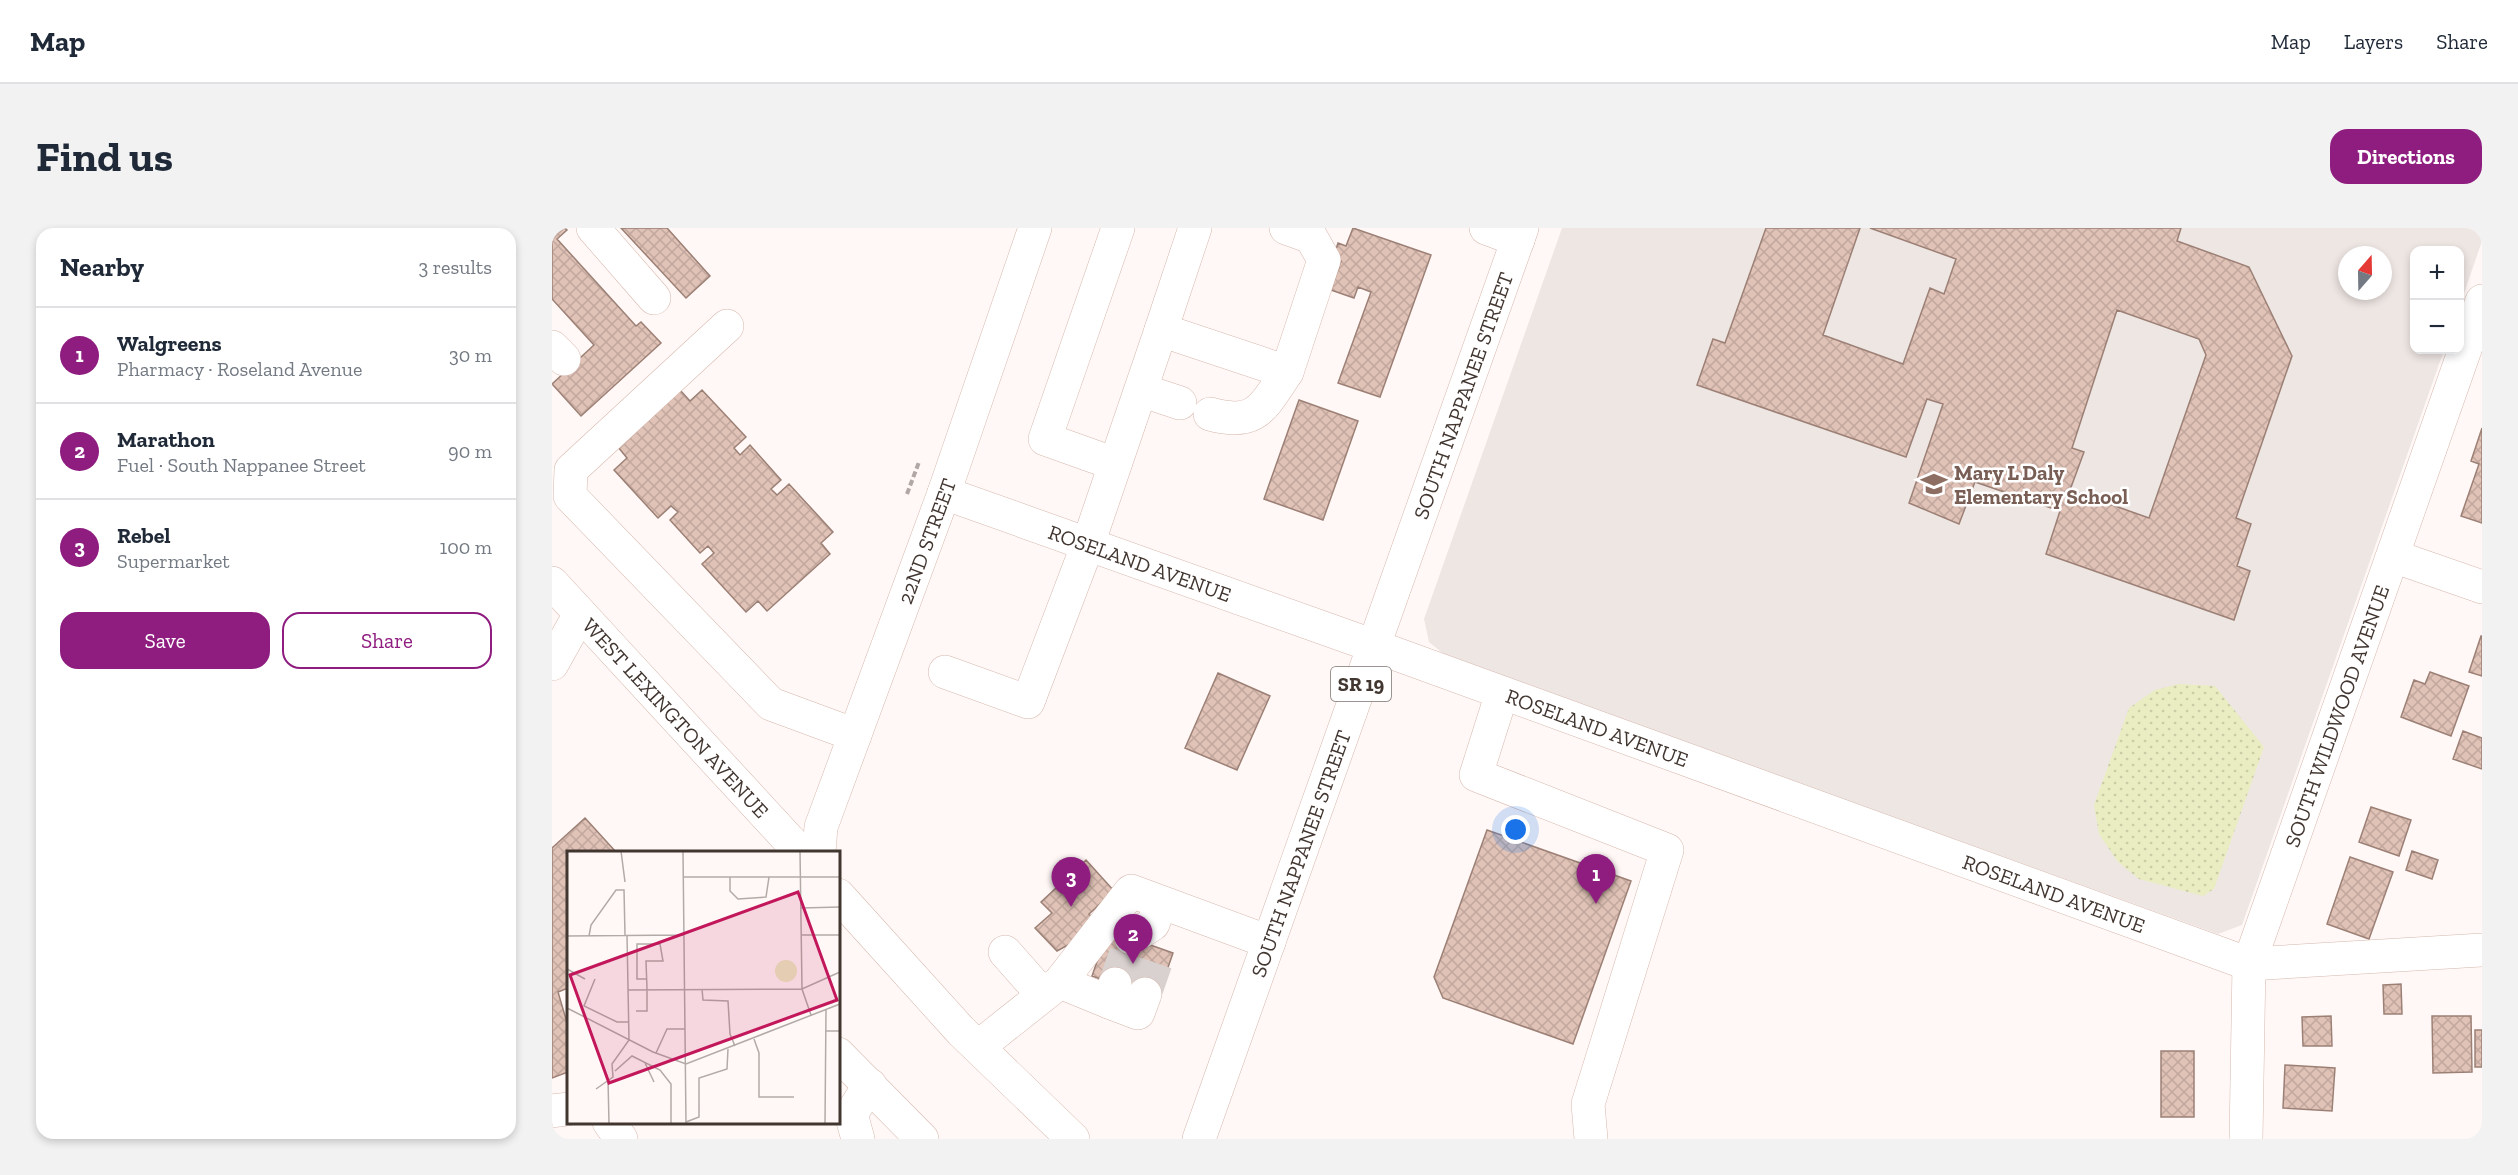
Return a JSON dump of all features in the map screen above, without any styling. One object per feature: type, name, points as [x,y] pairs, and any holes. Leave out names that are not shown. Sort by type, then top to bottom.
[{"type":"street","points":[[593,228],[654,298]]},
{"type":"street","name":"22ND STREET","points":[[819,851],[821,827],[944,493],[1035,228]]},
{"type":"street","points":[[1115,464],[1045,439],[1118,228]]},
{"type":"street","points":[[945,672],[1028,702],[1088,544],[1195,228]]},
{"type":"street","points":[[1141,390],[1232,420],[1260,412],[1287,372],[1324,260],[1311,237],[1286,228]]},
{"type":"street","points":[[1486,228],[1520,234]]},
{"type":"street","name":"SOUTH NAPPANEE STREET","points":[[1199,1139],[1520,234]]},
{"type":"street","name":"SOUTH WILDWOOD AVENUE","points":[[2246,1139],[2249,964],[2393,556],[2474,353],[2482,302]]},
{"type":"street","points":[[727,326],[571,470],[570,496],[771,704],[855,735]]},
{"type":"street","points":[[1161,330],[1287,372]]},
{"type":"street","name":"ROSELAND AVENUE","points":[[944,493],[1374,646],[2249,964]]},
{"type":"street","points":[[2393,556],[2482,587]]},
{"type":"street","name":"WEST LEXINGTON AVENUE","points":[[552,584],[799,851]]},
{"type":"street","points":[[552,664],[580,614]]},
{"type":"street","points":[[1502,693],[1476,775],[1667,850],[1588,1104],[1592,1139]]},
{"type":"street","points":[[978,1047],[1052,988],[1131,891],[1151,928],[1269,942]]},
{"type":"street","points":[[840,896],[978,1047],[1073,1139]]},
{"type":"street","points":[[2249,964],[2482,950]]},
{"type":"street","points":[[1005,952],[1052,988],[1123,993]]},
{"type":"street","points":[[840,1056],[922,1139]]},
{"type":"street","points":[[858,1139],[851,1114],[870,1085]]},
{"type":"street","points":[[610,1124],[621,1139]]},
{"type":"shaded area","name":"Mary L Daly Elementary School","points":[[1562,228],[2482,228],[2482,241],[2464,293],[2464,246],[2410,246],[2410,354],[2443,354],[2242,925],[2218,934],[1446,656],[1429,642],[1424,619]]},
{"type":"green space","points":[[2179,684],[2215,686],[2264,747],[2214,889],[2203,896],[2139,879],[2118,862],[2099,834],[2094,805],[2129,708],[2155,690]]},
{"type":"building","points":[[552,228],[567,230],[557,239],[636,326],[641,322],[661,343],[581,416],[552,384],[594,345],[552,299]]},
{"type":"building","points":[[621,228],[667,228],[710,276],[686,298]]},
{"type":"building","points":[[1353,228],[1431,255],[1380,397],[1338,383],[1371,292],[1358,287],[1354,298],[1331,290],[1341,261],[1333,258],[1338,243],[1346,246]]},
{"type":"building","points":[[1766,228],[1860,228],[1823,335],[1903,364],[1930,288],[1944,294],[1956,259],[1870,228],[2181,228],[2177,241],[2249,267],[2292,356],[2236,518],[2251,524],[2237,566],[2250,571],[2234,620],[2046,554],[2060,511],[1975,482],[1959,524],[1909,503],[1943,404],[1927,399],[1906,457],[1697,385],[1713,339],[1725,343]],"holes":[[[2117,310],[2199,339],[2206,355],[2149,518],[2070,490],[2084,452],[2072,448]]]},
{"type":"building","points":[[680,390],[690,401],[702,390],[746,437],[734,448],[740,455],[750,445],[781,480],[771,489],[777,495],[789,484],[833,532],[821,543],[830,554],[767,611],[758,601],[746,612],[702,564],[714,553],[708,546],[700,553],[670,520],[678,512],[671,506],[658,518],[614,470],[627,458],[618,447]]},
{"type":"building","points":[[1299,400],[1358,421],[1323,520],[1264,499]]},
{"type":"building","points":[[2482,428],[2482,523],[2461,516],[2479,464],[2471,461]]},
{"type":"building","points":[[2482,636],[2482,676],[2469,672]]},
{"type":"building","points":[[2430,672],[2469,686],[2451,736],[2401,717],[2414,680],[2425,684]]},
{"type":"building","points":[[1218,673],[1270,696],[1237,770],[1185,748]]},
{"type":"building","points":[[2463,731],[2482,738],[2482,769],[2453,759]]},
{"type":"building","points":[[2371,807],[2411,820],[2399,856],[2359,842]]},
{"type":"building","points":[[585,818],[615,851],[567,851],[567,988],[558,992],[567,1023],[567,1072],[552,1078],[552,848]]},
{"type":"building","points":[[1487,830],[1631,881],[1573,1044],[1443,998],[1434,977]]},
{"type":"building","points":[[2412,851],[2438,860],[2432,879],[2406,870]]},
{"type":"building","points":[[2350,857],[2393,872],[2369,939],[2327,924]]},
{"type":"building","points":[[1086,860],[1114,891],[1089,914],[1093,918],[1079,939],[1057,951],[1035,928],[1052,913],[1041,902]]},
{"type":"building","points":[[1108,930],[1173,953],[1157,999],[1092,976]]},
{"type":"building","points":[[2401,984],[2402,1014],[2384,1014],[2383,985]]},
{"type":"building","points":[[2331,1016],[2332,1046],[2303,1046],[2302,1017]]},
{"type":"building","points":[[2432,1016],[2471,1016],[2472,1072],[2433,1073]]},
{"type":"building","points":[[2475,1030],[2482,1030],[2482,1067],[2475,1067]]},
{"type":"building","points":[[2161,1051],[2194,1051],[2194,1117],[2161,1117]]},
{"type":"building","points":[[2285,1065],[2335,1068],[2332,1111],[2283,1108]]},
{"type":"tunnel","points":[[1115,984],[1131,938]]},
{"type":"tunnel","points":[[1145,994],[1161,948]]},
{"type":"place","name":"Mary L Daly Elementary School","points":[[1934,484]]},
{"type":"place","name":"Walgreens","points":[[1596,904]]},
{"type":"place","name":"Rebel","points":[[1071,907]]},
{"type":"place","name":"Marathon","points":[[1133,964]]}]
